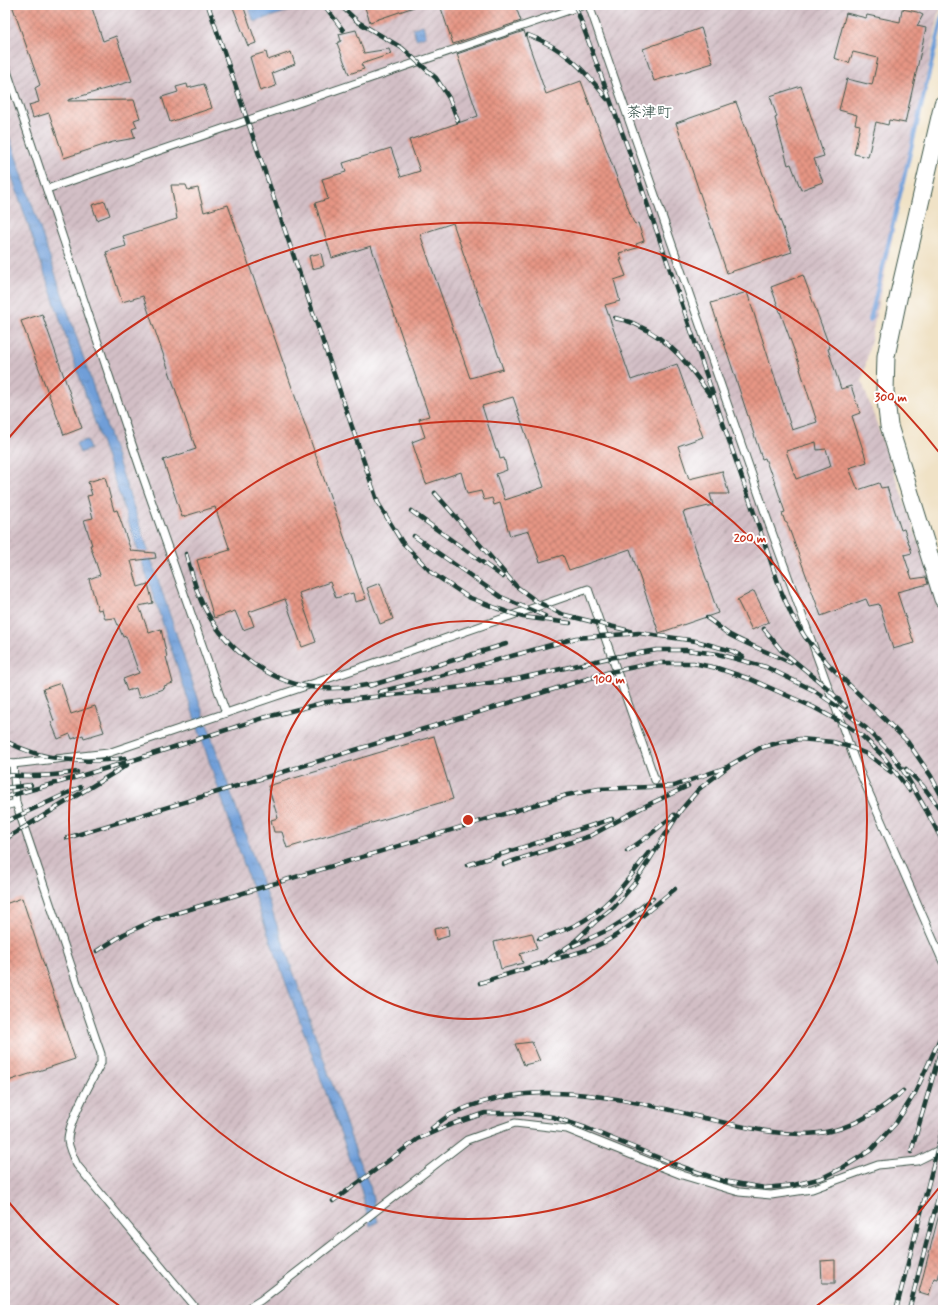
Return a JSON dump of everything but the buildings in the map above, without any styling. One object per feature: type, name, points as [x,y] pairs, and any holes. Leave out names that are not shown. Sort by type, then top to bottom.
[{"type":"street","points":[[943,104],[886,356],[885,390],[889,426],[943,599]]},
{"type":"lane","points":[[47,189],[584,5]]},
{"type":"lane","points":[[589,5],[770,524],[855,761],[943,962]]},
{"type":"lane","points":[[5,65],[143,477],[226,713]]},
{"type":"lane","points":[[5,762],[13,764],[108,753],[391,658],[588,589],[654,780]]},
{"type":"lane","points":[[13,764],[16,803],[101,1054],[100,1063],[70,1126],[68,1141],[71,1152],[77,1165],[197,1310]]},
{"type":"lane","points":[[5,806],[16,803]]},
{"type":"lane","points":[[245,1310],[261,1300],[467,1140],[515,1123],[567,1129],[682,1175],[739,1192],[771,1195],[812,1189],[878,1165],[917,1161],[943,1148]]},
{"type":"shaded area","points":[[5,5],[941,5],[862,382],[943,611],[943,1310],[5,1310]]},
{"type":"water","points":[[248,5],[294,5],[295,9],[254,22]]},
{"type":"water","points":[[423,25],[426,36],[416,39],[413,28]]},
{"type":"water","points":[[5,124],[191,678],[359,1161],[370,1186],[378,1222],[370,1226],[361,1189],[260,912],[5,156]]},
{"type":"water","points":[[87,440],[90,449],[80,453],[76,443]]},
{"type":"waterway","points":[[870,320],[943,15]]},
{"type":"railway","points":[[208,5],[378,503],[402,542],[432,573],[468,597],[523,617],[570,623]]},
{"type":"railway","points":[[324,5],[343,30]]},
{"type":"railway","points":[[340,5],[358,22],[402,48],[436,78],[449,98],[458,121]]},
{"type":"railway","points":[[575,5],[629,151],[781,591],[792,616],[805,637],[830,666],[907,741],[931,776],[943,799]]},
{"type":"railway","points":[[528,35],[541,40],[563,53],[590,78],[607,99]]},
{"type":"railway","points":[[615,318],[633,323],[648,330],[669,345],[686,363],[710,395]]},
{"type":"railway","points":[[435,493],[516,586],[536,601],[561,614],[630,631]]},
{"type":"railway","points":[[411,511],[503,577]]},
{"type":"railway","points":[[414,536],[501,597],[545,616]]},
{"type":"railway","points":[[186,554],[202,603],[211,618],[221,633],[233,646],[262,669],[277,677],[311,687],[335,688],[375,684]]},
{"type":"railway","points":[[707,618],[730,635],[791,663]]},
{"type":"railway","points":[[764,629],[781,650],[826,687],[846,707]]},
{"type":"railway","points":[[379,692],[576,638],[639,633],[696,641],[732,651],[743,657]]},
{"type":"railway","points":[[369,686],[506,644]]},
{"type":"railway","points":[[5,797],[137,759],[263,718],[326,702],[440,690],[517,679],[609,658],[657,650],[686,650],[718,654],[766,667],[815,691],[838,707],[866,728],[891,753],[904,772],[943,842]]},
{"type":"railway","points":[[67,838],[610,672],[654,663],[693,663],[717,668],[750,679],[813,707],[846,725],[862,736],[883,756],[909,790]]},
{"type":"railway","points":[[480,983],[543,963],[572,944],[595,922],[614,907],[634,884],[681,810],[699,789],[730,765],[760,748],[781,742],[800,739],[833,742],[867,754],[891,772]]},
{"type":"railway","points":[[5,741],[20,748],[49,757],[78,761],[125,758]]},
{"type":"railway","points":[[5,839],[127,765]]},
{"type":"railway","points":[[97,951],[124,934],[157,919],[567,795],[599,789],[674,786],[727,767]]},
{"type":"railway","points":[[906,769],[923,786],[943,813]]},
{"type":"railway","points":[[5,775],[41,776],[77,772]]},
{"type":"railway","points":[[5,788],[31,785]]},
{"type":"railway","points":[[504,864],[590,836],[641,808],[688,786]]},
{"type":"railway","points":[[5,822],[81,787]]},
{"type":"railway","points":[[627,851],[674,815]]},
{"type":"railway","points":[[467,865],[612,819]]},
{"type":"railway","points":[[539,939],[580,923],[600,909],[623,886],[649,852]]},
{"type":"railway","points":[[552,960],[588,949],[617,935],[675,889]]},
{"type":"railway","points":[[573,946],[610,929],[626,919],[653,898]]},
{"type":"railway","points":[[333,1201],[418,1139],[447,1126],[485,1113],[521,1113],[553,1117],[586,1128],[674,1164],[723,1181],[765,1188],[794,1185],[822,1178],[844,1167],[871,1150],[896,1123],[915,1093],[943,1032]]},
{"type":"railway","points":[[911,1152],[943,1042]]},
{"type":"railway","points":[[432,1128],[451,1114],[484,1102],[515,1095],[547,1093],[579,1094],[611,1098],[769,1132],[802,1134],[819,1133],[845,1127],[863,1119],[880,1109],[903,1091]]},
{"type":"railway","points":[[896,1310],[943,1127]]},
{"type":"railway","points":[[909,1310],[943,1179]]},
{"type":"district","name":"茶津町","points":[[649,112]]}]
